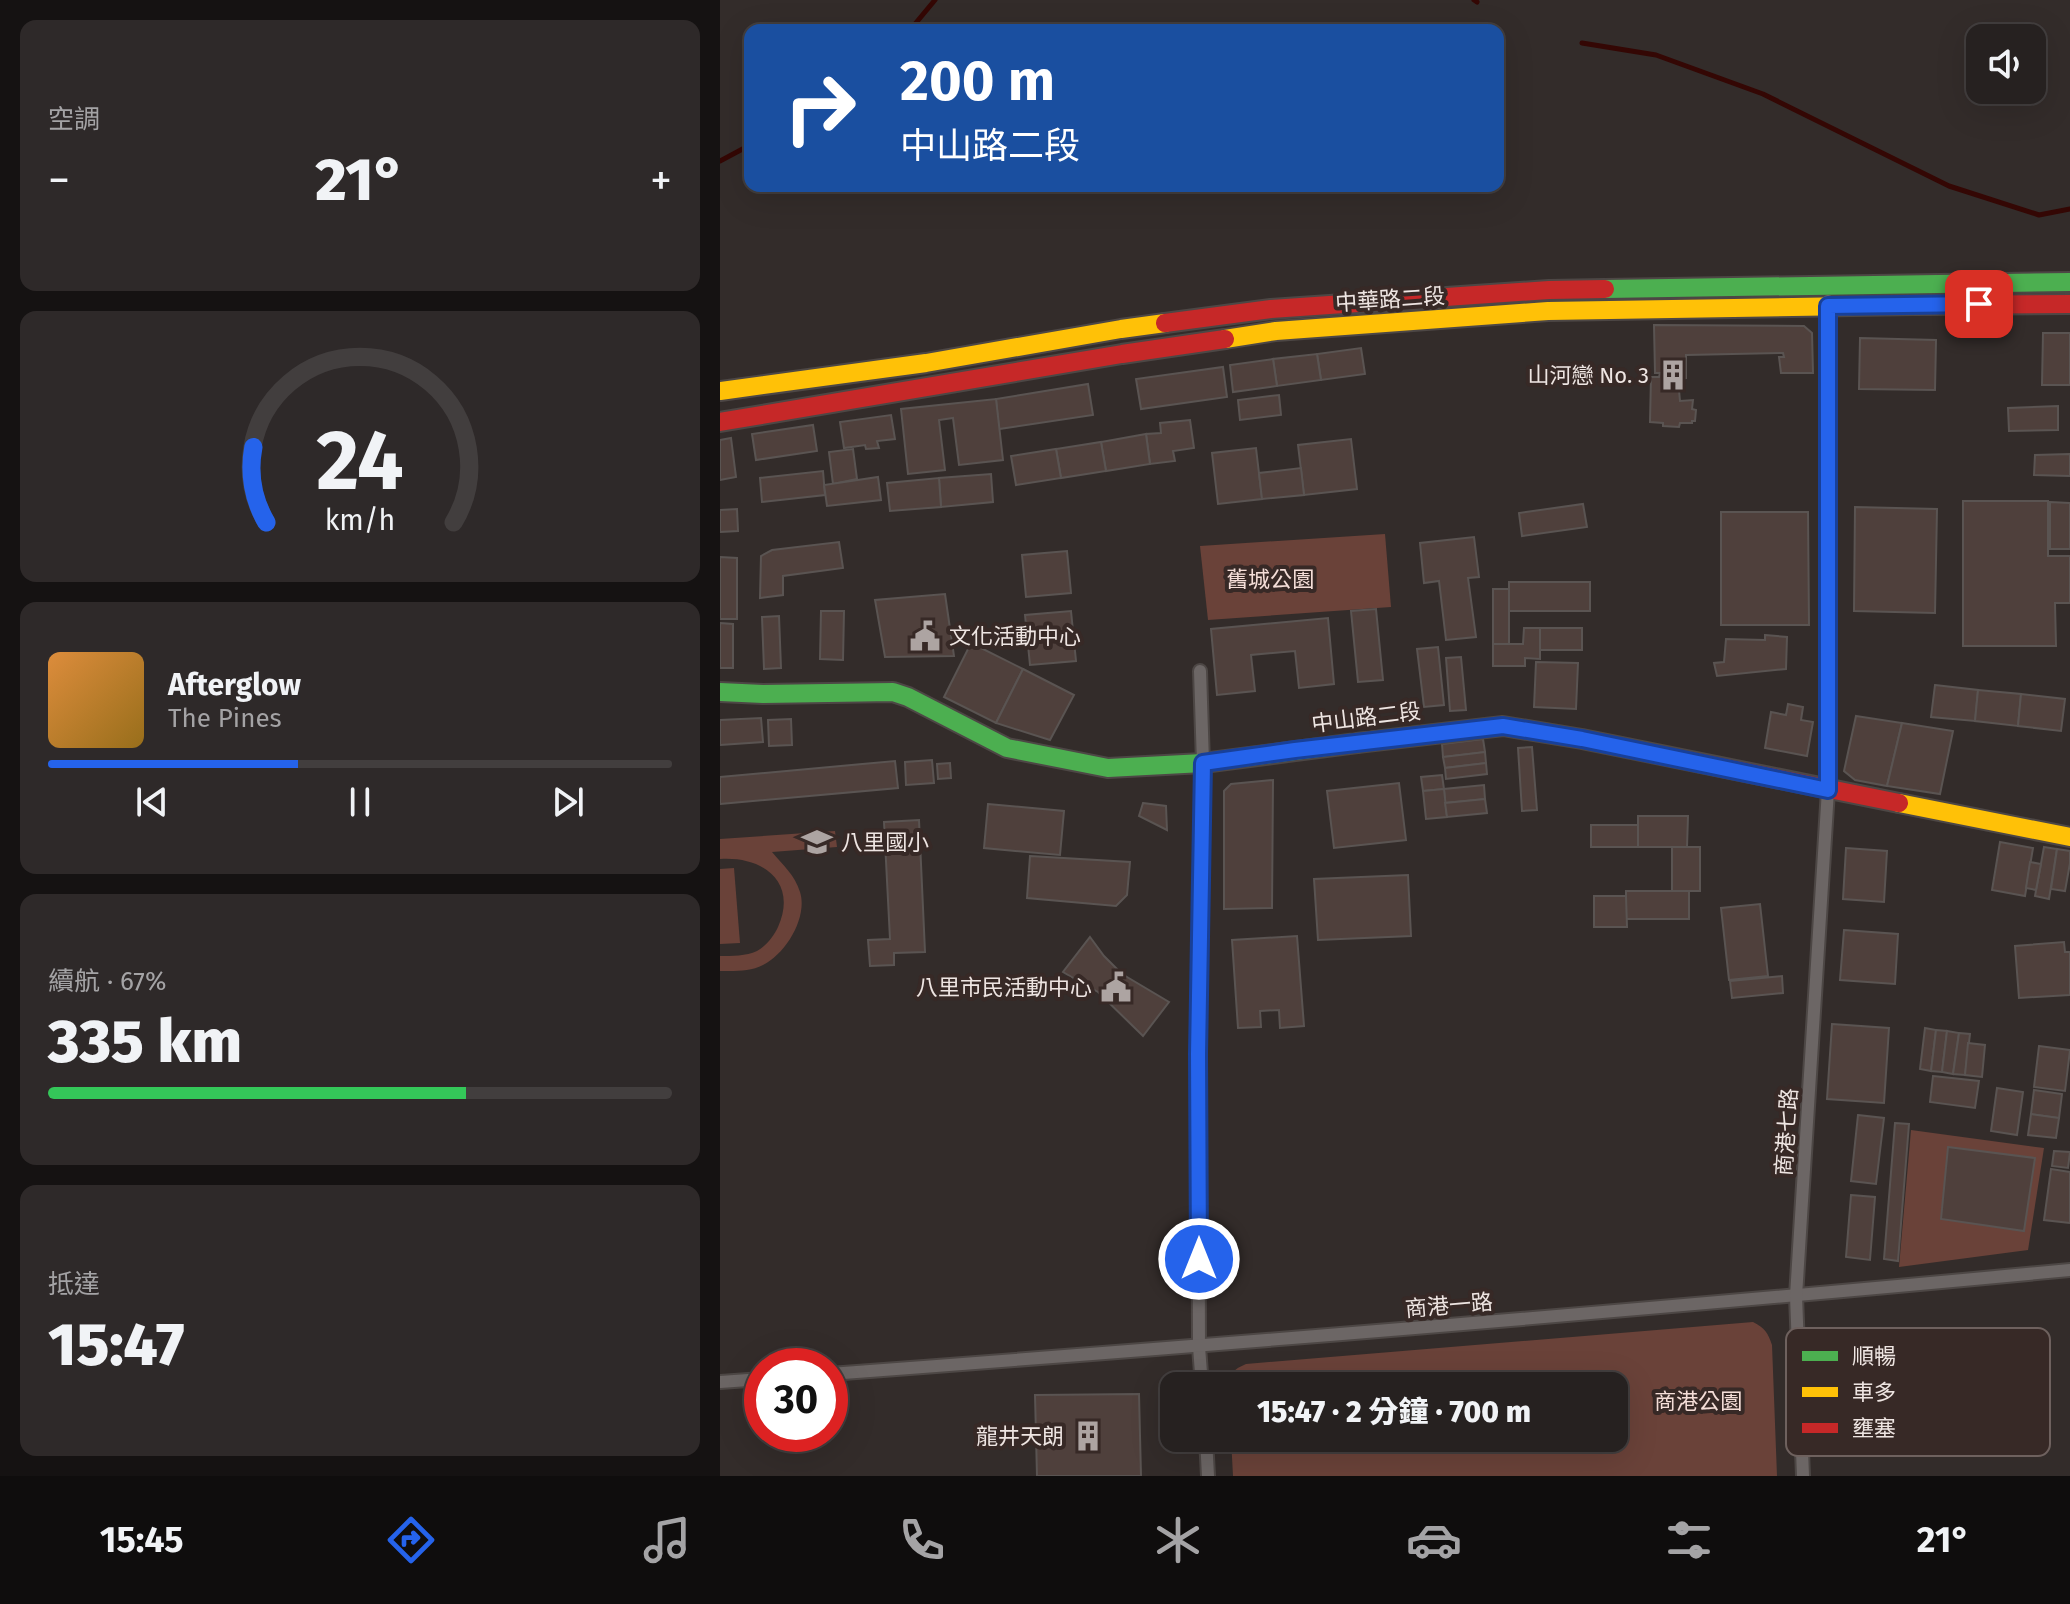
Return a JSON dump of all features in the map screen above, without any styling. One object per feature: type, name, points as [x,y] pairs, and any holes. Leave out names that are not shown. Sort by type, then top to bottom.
[{"type":"main road","name":"中華路二段","points":[[720,391],[926,363],[1121,329],[1271,309],[1549,290],[2070,282]]},
{"type":"main road","name":"中華路二段","points":[[720,422],[1276,331],[1548,311],[2070,304]]},
{"type":"main road","name":"中山路二段","points":[[720,692],[893,692],[1007,748],[1108,768],[1203,763],[1503,726],[1582,739],[2070,837]]},
{"type":"street","name":"商港七路","points":[[1797,1328],[1796,1296],[1828,790],[1828,286]]},
{"type":"street","points":[[1200,671],[1203,763],[1198,1054],[1201,1372]]},
{"type":"street","name":"商港一路","points":[[848,1373],[1199,1347],[2070,1270]]},
{"type":"street","points":[[720,1382],[744,1380]]},
{"type":"street","points":[[1207,1452],[1208,1476]]},
{"type":"street","name":"商港七路","points":[[1802,1456],[1803,1476]]},
{"type":"green space","name":"舊城公園","points":[[1385,534],[1391,607],[1208,620],[1200,546]]},
{"type":"green space","points":[[835,831],[837,847],[772,852],[798,886],[802,902],[798,923],[787,944],[772,960],[747,970],[720,971],[720,956],[753,953],[769,940],[778,927],[783,897],[780,885],[763,867],[736,859],[720,859],[720,839]]},
{"type":"green space","points":[[734,868],[740,943],[720,944],[720,869]]},
{"type":"green space","points":[[1911,1130],[2044,1148],[2028,1250],[1899,1267]]},
{"type":"green space","name":"商港公園","points":[[1753,1322],[1766,1331],[1772,1345],[1777,1476],[1233,1476],[1232,1452],[1628,1452],[1628,1372],[1233,1372],[1246,1364]]},
{"type":"building","name":"山河戀 No. 3","points":[[1654,325],[1804,326],[1812,333],[1813,373],[1781,373],[1779,357],[1784,357],[1783,353],[1686,355],[1686,378],[1678,379],[1680,401],[1693,400],[1695,421],[1680,423],[1679,427],[1663,426],[1663,423],[1650,422],[1651,377],[1659,377],[1660,373],[1655,373]]},
{"type":"building","points":[[2043,333],[2070,333],[2070,385],[2042,385]]},
{"type":"building","points":[[1860,338],[1936,340],[1935,390],[1859,389]]},
{"type":"building","points":[[1361,348],[1365,374],[1321,380],[1317,354]]},
{"type":"building","points":[[1317,354],[1321,380],[1277,386],[1273,359]]},
{"type":"building","points":[[1273,359],[1277,386],[1233,392],[1230,365]]},
{"type":"building","points":[[1223,367],[1227,397],[1141,409],[1136,379]]},
{"type":"building","points":[[1088,384],[1093,415],[999,429],[996,399]]},
{"type":"building","points":[[1279,395],[1281,415],[1240,420],[1238,400]]},
{"type":"building","points":[[996,399],[1003,460],[959,465],[953,418],[939,420],[945,470],[908,474],[901,409]]},
{"type":"building","points":[[2058,406],[2058,430],[2009,431],[2008,408]]},
{"type":"building","points":[[891,415],[895,439],[877,441],[879,448],[866,449],[865,445],[844,448],[840,422]]},
{"type":"building","points":[[1190,420],[1194,448],[1173,451],[1175,461],[1150,464],[1146,434],[1161,433],[1160,423]]},
{"type":"building","points":[[813,425],[817,451],[756,460],[752,434]]},
{"type":"building","points":[[1146,434],[1150,464],[1106,471],[1101,442]]},
{"type":"building","points":[[731,438],[736,477],[720,480],[720,440]]},
{"type":"building","points":[[1351,439],[1357,489],[1304,495],[1298,445]]},
{"type":"building","points":[[1101,442],[1106,471],[1061,478],[1056,449]]},
{"type":"building","points":[[1256,448],[1262,499],[1218,504],[1212,453]]},
{"type":"building","points":[[853,449],[857,479],[833,484],[829,452]]},
{"type":"building","points":[[1056,449],[1061,478],[1016,485],[1011,456]]},
{"type":"building","points":[[2070,454],[2070,476],[2034,475],[2035,455]]},
{"type":"building","points":[[1301,468],[1304,495],[1262,499],[1259,473]]},
{"type":"building","points":[[823,471],[825,495],[762,502],[760,478]]},
{"type":"building","points":[[991,474],[993,502],[941,507],[939,478]]},
{"type":"building","points":[[878,477],[881,500],[827,506],[824,485]]},
{"type":"building","points":[[939,478],[941,507],[890,511],[887,483]]},
{"type":"building","points":[[1963,501],[2048,501],[2048,556],[2070,556],[2070,603],[2055,603],[2056,646],[1963,646]]},
{"type":"building","points":[[2050,502],[2070,503],[2070,549],[2050,549]]},
{"type":"building","points":[[1583,504],[1587,527],[1522,536],[1519,513]]},
{"type":"building","points":[[1855,507],[1937,509],[1935,613],[1854,611]]},
{"type":"building","points":[[737,509],[738,531],[720,532],[720,510]]},
{"type":"building","points":[[1721,512],[1808,512],[1809,625],[1721,625]]},
{"type":"building","points":[[1474,537],[1479,577],[1468,578],[1476,637],[1446,640],[1439,581],[1424,583],[1420,543]]},
{"type":"building","points":[[839,542],[843,568],[783,576],[783,595],[760,598],[761,556],[772,550]]},
{"type":"building","points":[[1067,551],[1071,593],[1026,597],[1022,555]]},
{"type":"building","points":[[720,557],[737,558],[737,619],[720,619]]},
{"type":"building","points":[[1509,582],[1590,582],[1590,611],[1509,611]]},
{"type":"building","points":[[1493,589],[1509,589],[1509,644],[1493,644]]},
{"type":"building","points":[[945,594],[954,656],[885,657],[875,600]]},
{"type":"building","points":[[1376,609],[1383,680],[1358,682],[1351,611]]},
{"type":"building","points":[[821,611],[844,611],[843,660],[820,659]]},
{"type":"building","points":[[1071,611],[1076,661],[1030,665],[1025,615]]},
{"type":"building","points":[[779,616],[781,668],[764,669],[762,617]]},
{"type":"building","points":[[1328,618],[1334,684],[1299,688],[1295,651],[1251,655],[1255,691],[1217,695],[1211,629]]},
{"type":"building","points":[[720,623],[733,624],[733,668],[720,668]]},
{"type":"building","points":[[1524,628],[1540,628],[1540,659],[1525,658],[1525,666],[1493,666],[1493,644],[1523,644]]},
{"type":"building","points":[[1540,628],[1582,628],[1582,650],[1540,650]]},
{"type":"building","points":[[1765,635],[1787,637],[1786,669],[1717,676],[1714,663],[1724,662],[1726,639],[1765,640]]},
{"type":"building","points":[[971,643],[1023,669],[996,723],[944,697]]},
{"type":"building","points":[[1438,647],[1444,705],[1424,707],[1417,649]]},
{"type":"building","points":[[1461,657],[1466,710],[1450,711],[1446,658]]},
{"type":"building","points":[[1536,662],[1578,663],[1576,709],[1534,707]]},
{"type":"building","points":[[1023,669],[1074,695],[1050,740],[996,723]]},
{"type":"building","points":[[1935,685],[1978,690],[1975,721],[1931,717]]},
{"type":"building","points":[[1978,690],[2021,694],[2018,726],[1975,721]]},
{"type":"building","points":[[2021,694],[2065,699],[2061,731],[2018,726]]},
{"type":"building","points":[[1788,704],[1803,707],[1801,720],[1813,722],[1807,756],[1765,748],[1771,712],[1786,715]]},
{"type":"building","points":[[1856,716],[1902,723],[1887,786],[1855,780],[1844,771]]},
{"type":"building","points":[[761,718],[763,742],[720,745],[720,720]]},
{"type":"building","points":[[791,719],[792,745],[769,746],[768,720]]},
{"type":"building","points":[[1902,723],[1953,731],[1940,794],[1887,786]]},
{"type":"building","points":[[1483,739],[1485,752],[1443,757],[1442,744]]},
{"type":"building","points":[[1532,747],[1537,810],[1522,811],[1518,748]]},
{"type":"building","points":[[1485,752],[1486,763],[1445,768],[1443,757]]},
{"type":"building","points":[[932,760],[934,783],[906,785],[905,762]]},
{"type":"building","points":[[895,761],[898,788],[720,804],[720,777]]},
{"type":"building","points":[[950,763],[951,778],[938,779],[937,764]]},
{"type":"building","points":[[1486,763],[1487,774],[1446,779],[1445,768]]},
{"type":"building","points":[[1442,775],[1444,789],[1423,791],[1421,777]]},
{"type":"building","points":[[1273,780],[1272,908],[1224,909],[1224,791],[1231,784]]},
{"type":"building","points":[[1399,783],[1406,840],[1334,848],[1327,791]]},
{"type":"building","points":[[1484,785],[1485,799],[1445,803],[1444,789]]},
{"type":"building","points":[[1444,789],[1447,817],[1426,819],[1423,791]]},
{"type":"building","points":[[1485,799],[1487,813],[1447,817],[1445,803]]},
{"type":"building","points":[[1143,803],[1166,806],[1167,830],[1139,816]]},
{"type":"building","points":[[988,804],[1064,811],[1060,855],[984,848]]},
{"type":"building","points":[[1638,816],[1688,816],[1687,847],[1638,847]]},
{"type":"building","points":[[919,820],[925,952],[894,953],[894,965],[870,966],[868,940],[890,939],[884,822]]},
{"type":"building","points":[[1591,825],[1638,825],[1638,847],[1591,847]]},
{"type":"building","points":[[2000,842],[2033,848],[2025,896],[1992,890]]},
{"type":"building","points":[[1672,847],[1700,847],[1700,891],[1672,891]]},
{"type":"building","points":[[2044,847],[2057,849],[2049,899],[2035,896]]},
{"type":"building","points":[[1846,848],[1887,851],[1884,902],[1843,899]]},
{"type":"building","points":[[2057,849],[2070,851],[2065,891],[2051,889]]},
{"type":"building","points":[[1030,856],[1130,862],[1127,895],[1116,906],[1027,898]]},
{"type":"building","points":[[2030,862],[2041,864],[2036,890],[2026,888]]},
{"type":"building","points":[[1408,875],[1411,936],[1318,940],[1314,879]]},
{"type":"building","points":[[1626,891],[1689,891],[1689,919],[1626,919]]},
{"type":"building","points":[[1594,896],[1626,896],[1627,927],[1594,927]]},
{"type":"building","points":[[1760,904],[1768,976],[1729,980],[1721,908]]},
{"type":"building","points":[[1844,930],[1898,934],[1895,984],[1840,980]]},
{"type":"building","points":[[1297,936],[1304,1026],[1280,1028],[1279,1010],[1260,1011],[1261,1027],[1238,1028],[1232,940]]},
{"type":"building","name":"八里市民活動中心","points":[[1090,937],[1122,974],[1169,1002],[1143,1036],[1098,992],[1063,972]]},
{"type":"building","points":[[2064,942],[2065,952],[2070,952],[2070,995],[2019,998],[2015,946]]},
{"type":"building","points":[[1782,976],[1783,993],[1732,998],[1730,981]]},
{"type":"building","points":[[1832,1024],[1889,1028],[1884,1103],[1827,1099]]},
{"type":"building","points":[[1925,1028],[1936,1030],[1931,1071],[1920,1069]]},
{"type":"building","points":[[1936,1030],[1947,1031],[1942,1072],[1931,1071]]},
{"type":"building","points":[[1947,1031],[1959,1033],[1953,1074],[1942,1072]]},
{"type":"building","points":[[1959,1033],[1970,1034],[1965,1075],[1953,1074]]},
{"type":"building","points":[[1968,1043],[1985,1045],[1982,1077],[1965,1075]]},
{"type":"building","points":[[2039,1046],[2070,1050],[2065,1091],[2034,1087]]},
{"type":"building","points":[[1933,1076],[1979,1081],[1975,1108],[1930,1102]]},
{"type":"building","points":[[1997,1088],[2023,1092],[2017,1135],[1991,1131]]},
{"type":"building","points":[[2034,1090],[2062,1094],[2059,1118],[2031,1114]]},
{"type":"building","points":[[2031,1114],[2059,1118],[2056,1138],[2028,1135]]},
{"type":"building","points":[[1858,1115],[1884,1118],[1876,1184],[1851,1181]]},
{"type":"building","points":[[1895,1123],[1909,1124],[1898,1261],[1884,1259]]},
{"type":"building","points":[[1948,1147],[2035,1158],[2024,1231],[1941,1219]]},
{"type":"building","points":[[2054,1151],[2070,1152],[2068,1168],[2052,1166]]},
{"type":"building","points":[[2051,1169],[2070,1172],[2070,1223],[2044,1220]]},
{"type":"building","points":[[1851,1195],[1875,1197],[1870,1260],[1846,1257]]},
{"type":"building","name":"龍井天朗","points":[[1139,1394],[1141,1476],[1037,1476],[1035,1395]]},
{"type":"waterway","points":[[915,24],[935,0]]},
{"type":"waterway","points":[[1582,43],[1656,55],[1763,94],[1949,186],[2039,215],[2070,209]]},
{"type":"waterway","points":[[720,161],[744,148]]},
{"type":"traffic: fast","points":[[1605,289],[2070,282]]},
{"type":"traffic: fast","points":[[720,692],[893,692],[1007,748],[1108,768],[1203,763],[1357,743]]},
{"type":"traffic: slow","points":[[1225,339],[1276,331],[1548,311],[1914,305]]},
{"type":"traffic: slow","points":[[720,391],[926,363],[1165,323]]},
{"type":"traffic: slow","points":[[1899,803],[2070,837]]},
{"type":"traffic: jam","points":[[1165,323],[1271,309],[1605,289]]},
{"type":"traffic: jam","points":[[1914,305],[2070,304]]},
{"type":"traffic: jam","points":[[720,422],[1225,339]]},
{"type":"traffic: jam","points":[[1357,743],[1503,726],[1899,803]]},
{"type":"place","name":"山河戀 No. 3","points":[[1673,375]]},
{"type":"place","name":"文化活動中心","points":[[925,636]]},
{"type":"place","name":"八里國小","points":[[817,842]]},
{"type":"place","name":"八里市民活動中心","points":[[1116,987]]},
{"type":"place","name":"龍井天朗","points":[[1088,1436]]},
{"type":"route","points":[[1199,1259],[1198,1054],[1203,763],[1503,726],[1582,739],[1828,790],[1828,306],[1979,304]]}]
